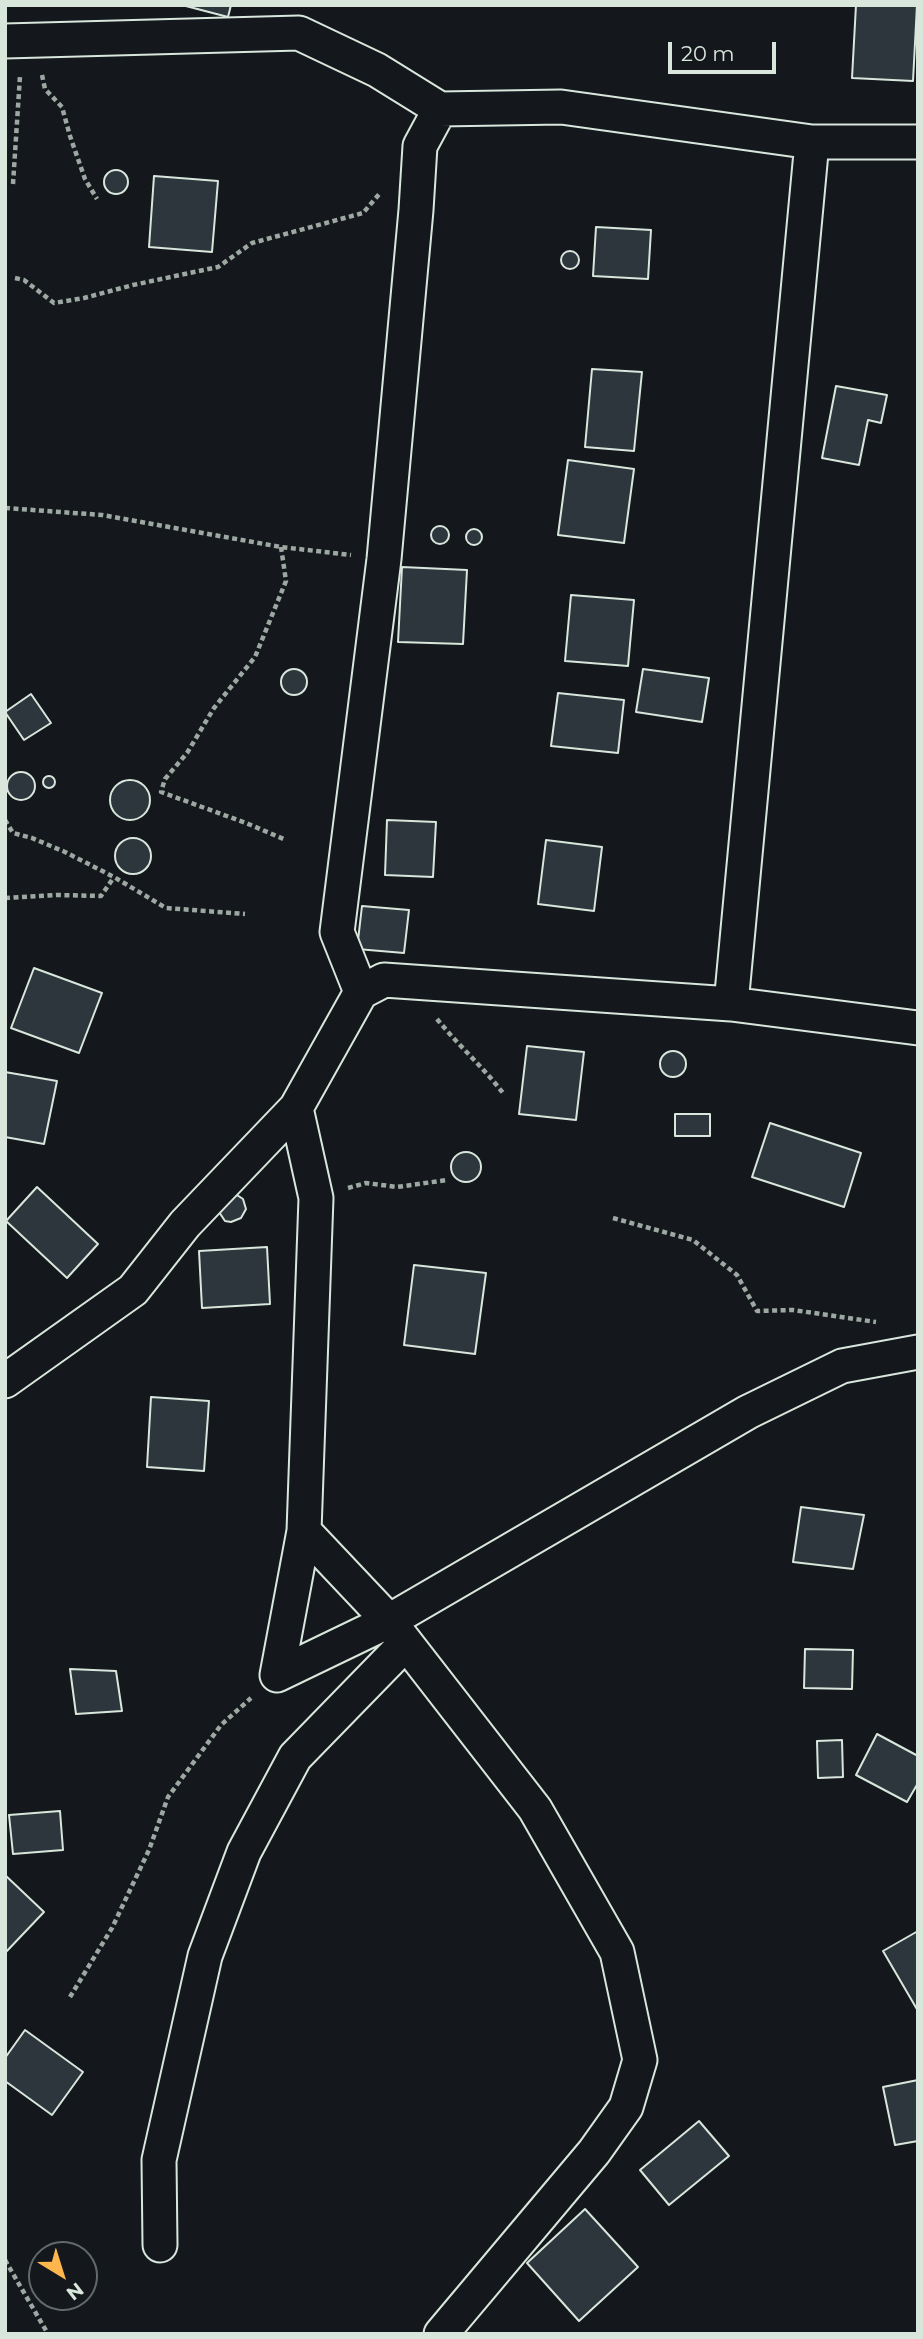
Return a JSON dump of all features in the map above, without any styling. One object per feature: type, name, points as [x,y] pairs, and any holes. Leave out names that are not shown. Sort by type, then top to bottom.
[{"type":"street","points":[[21,40],[299,33],[377,70],[440,109],[561,107],[812,142],[918,142]]},
{"type":"street","points":[[361,992],[337,932],[384,559],[420,146],[440,109]]},
{"type":"street","points":[[731,1003],[812,142]]},
{"type":"street","points":[[5,1381],[133,1290],[185,1224],[296,1108],[361,992],[384,980],[731,1003],[918,1028]]},
{"type":"street","points":[[276,1675],[304,1531],[316,1198],[296,1108]]},
{"type":"street","points":[[276,1675],[397,1632],[748,1412],[842,1366],[918,1352]]},
{"type":"street","points":[[304,1531],[397,1632],[535,1809],[617,1952],[640,2060],[626,2107],[594,2152],[441,2334]]},
{"type":"street","points":[[160,2245],[159,2160],[205,1956],[244,1852],[295,1757],[397,1632]]},
{"type":"path","points":[[13,184],[21,40]]},
{"type":"path","points":[[21,40],[45,89],[62,107],[85,179],[97,199]]},
{"type":"path","points":[[15,278],[24,281],[54,303],[218,267],[252,243],[363,213],[420,146]]},
{"type":"path","points":[[5,508],[102,515],[281,547],[384,559]]},
{"type":"path","points":[[281,547],[286,582],[255,657],[214,708],[187,753],[165,779],[161,792],[286,840]]},
{"type":"path","points":[[5,820],[13,833],[32,838],[114,877],[166,908],[245,914]]},
{"type":"path","points":[[5,898],[100,896],[114,877]]},
{"type":"path","points":[[425,982],[432,1012],[458,1046],[503,1093]]},
{"type":"path","points":[[316,1198],[366,1183],[397,1187],[447,1180]]},
{"type":"path","points":[[613,1218],[693,1240],[737,1276],[757,1311],[793,1310],[887,1324]]},
{"type":"path","points":[[70,1997],[112,1928],[149,1850],[168,1797],[221,1725],[276,1675]]},
{"type":"path","points":[[5,2260],[48,2334]]},
{"type":"building","points":[[182,5],[231,5],[228,17]]},
{"type":"building","points":[[856,5],[917,5],[913,81],[852,78]]},
{"type":"building","points":[[116,170],[127,177],[128,182],[121,193],[116,194],[105,187],[104,182],[111,171]]},
{"type":"building","points":[[154,176],[218,181],[212,252],[149,247]]},
{"type":"building","points":[[596,227],[651,230],[648,279],[593,276]]},
{"type":"building","points":[[570,251],[576,254],[579,260],[576,266],[570,269],[564,266],[561,260],[564,254]]},
{"type":"building","points":[[592,369],[642,372],[634,451],[585,447]]},
{"type":"building","points":[[836,386],[887,395],[881,423],[868,420],[859,465],[822,458]]},
{"type":"building","points":[[568,460],[634,469],[624,543],[558,535]]},
{"type":"building","points":[[440,526],[448,531],[449,535],[444,543],[440,544],[432,539],[431,535],[436,527]]},
{"type":"building","points":[[471,529],[477,529],[482,537],[480,543],[471,545],[466,540],[466,534]]},
{"type":"building","points":[[402,567],[467,570],[463,644],[398,642]]},
{"type":"building","points":[[571,595],[634,600],[628,666],[565,661]]},
{"type":"building","points":[[294,669],[303,673],[307,682],[303,691],[294,695],[285,691],[281,682],[285,673]]},
{"type":"building","points":[[643,669],[709,678],[702,722],[636,712]]},
{"type":"building","points":[[558,693],[624,700],[618,753],[551,746]]},
{"type":"building","points":[[31,694],[51,723],[24,740],[5,712]]},
{"type":"building","points":[[21,772],[31,776],[35,786],[31,796],[21,800],[11,796],[7,786],[11,776]]},
{"type":"building","points":[[49,776],[55,782],[49,788],[43,782]]},
{"type":"building","points":[[130,780],[138,781],[144,786],[149,792],[149,808],[144,814],[138,819],[130,820],[122,819],[116,814],[111,808],[110,800],[111,792],[116,786],[122,781]]},
{"type":"building","points":[[387,820],[436,822],[433,877],[385,875]]},
{"type":"building","points":[[133,838],[146,843],[151,856],[146,869],[133,874],[120,869],[115,856],[120,843]]},
{"type":"building","points":[[546,840],[602,847],[594,911],[538,904]]},
{"type":"building","points":[[362,906],[409,910],[404,953],[357,949]]},
{"type":"building","points":[[34,968],[102,993],[79,1053],[11,1028]]},
{"type":"building","points":[[527,1046],[584,1052],[576,1120],[519,1114]]},
{"type":"building","points":[[673,1051],[682,1055],[686,1064],[682,1073],[673,1077],[664,1073],[660,1064],[664,1055]]},
{"type":"building","points":[[5,1072],[57,1081],[44,1144],[5,1137]]},
{"type":"building","points":[[675,1114],[710,1114],[710,1136],[675,1136]]},
{"type":"building","points":[[770,1123],[861,1153],[844,1207],[752,1177]]},
{"type":"building","points":[[466,1152],[477,1156],[481,1167],[477,1178],[466,1182],[455,1178],[451,1167],[455,1156]]},
{"type":"building","points":[[37,1187],[98,1244],[67,1278],[6,1221]]},
{"type":"building","points":[[234,1193],[243,1199],[246,1209],[241,1218],[225,1221],[219,1212]]},
{"type":"building","points":[[267,1247],[270,1304],[202,1308],[199,1251]]},
{"type":"building","points":[[414,1265],[486,1273],[475,1354],[404,1345]]},
{"type":"building","points":[[151,1397],[209,1401],[204,1471],[147,1467]]},
{"type":"building","points":[[801,1507],[864,1515],[853,1569],[793,1562]]},
{"type":"building","points":[[805,1649],[853,1650],[852,1689],[804,1688]]},
{"type":"building","points":[[70,1669],[116,1671],[122,1711],[76,1714]]},
{"type":"building","points":[[877,1734],[918,1756],[918,1783],[907,1802],[856,1775]]},
{"type":"building","points":[[842,1740],[843,1777],[818,1778],[817,1741]]},
{"type":"building","points":[[60,1811],[63,1850],[13,1854],[9,1815]]},
{"type":"building","points":[[5,1875],[44,1912],[5,1953]]},
{"type":"building","points":[[918,1931],[918,2011],[883,1951]]},
{"type":"building","points":[[25,2030],[83,2072],[52,2115],[5,2081],[5,2058]]},
{"type":"building","points":[[918,2080],[918,2141],[895,2145],[883,2087]]},
{"type":"building","points":[[699,2121],[729,2156],[669,2205],[640,2170]]},
{"type":"building","points":[[585,2209],[638,2267],[579,2321],[527,2263]]}]
